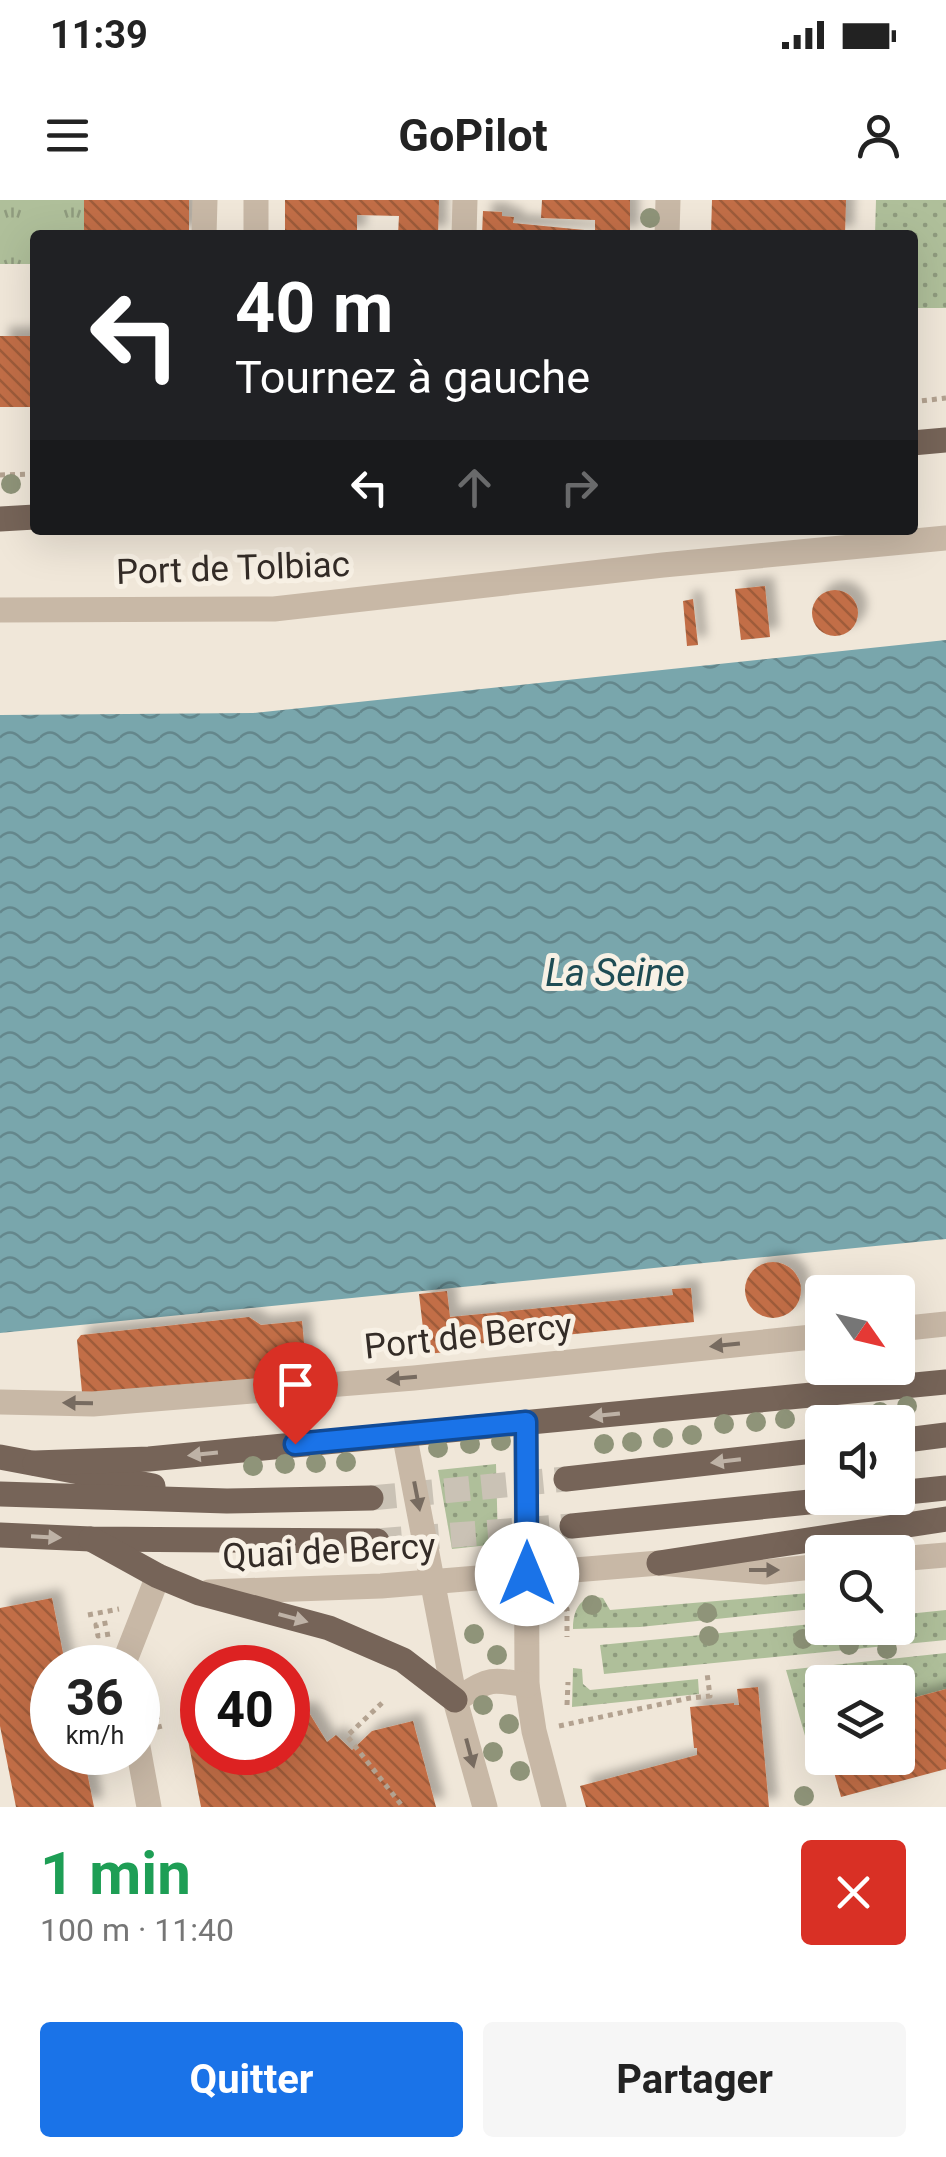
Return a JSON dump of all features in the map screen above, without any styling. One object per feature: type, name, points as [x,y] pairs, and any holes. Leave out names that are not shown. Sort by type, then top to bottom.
[{"type":"main road","points":[[918,443],[946,440]]},
{"type":"main road","points":[[0,519],[30,518]]},
{"type":"main road","points":[[34,1463],[149,1460],[946,1382]]},
{"type":"main road","points":[[915,1439],[946,1435]]},
{"type":"main road","points":[[566,1480],[805,1452]]},
{"type":"main road","points":[[0,1457],[227,1500]]},
{"type":"main road","points":[[915,1491],[946,1488]]},
{"type":"main road","name":"Quai de Bercy","points":[[0,1494],[227,1500],[372,1498]]},
{"type":"main road","points":[[572,1526],[805,1502]]},
{"type":"main road","points":[[659,1563],[946,1519]]},
{"type":"main road","name":"Quai de Bercy","points":[[0,1534],[91,1540],[376,1541]]},
{"type":"main road","points":[[91,1540],[158,1576],[198,1592],[329,1628],[402,1660],[456,1700]]},
{"type":"street","points":[[204,200],[204,230]]},
{"type":"street","points":[[256,200],[256,230]]},
{"type":"street","points":[[464,230],[465,200]]},
{"type":"street","points":[[667,230],[668,200]]},
{"type":"street","name":"Port de Tolbiac","points":[[0,610],[274,609],[900,536],[946,538]]},
{"type":"street","points":[[915,1327],[946,1324]]},
{"type":"street","name":"Port de Bercy","points":[[0,1402],[93,1404],[414,1378],[805,1338]]},
{"type":"street","points":[[526,1422],[527,1685],[534,1731],[554,1807]]},
{"type":"street","points":[[404,1433],[456,1700],[484,1807]]},
{"type":"street","points":[[915,1558],[946,1555]]},
{"type":"street","name":"Quai de Bercy","points":[[198,1592],[433,1582],[659,1563],[765,1572],[805,1568]]},
{"type":"street","points":[[131,1645],[158,1576]]},
{"type":"street","points":[[456,1700],[486,1681],[527,1685]]},
{"type":"street","points":[[143,1775],[149,1807]]},
{"type":"path","points":[[918,401],[946,398]]},
{"type":"path","points":[[0,475],[30,474]]},
{"type":"path","points":[[88,1614],[119,1608],[122,1620],[96,1625]]},
{"type":"path","points":[[551,1610],[568,1609],[567,1637]]},
{"type":"path","points":[[534,1731],[710,1696],[707,1673]]},
{"type":"path","points":[[567,1706],[568,1682]]},
{"type":"path","points":[[382,1703],[347,1736],[402,1807]]},
{"type":"green space","points":[[0,200],[84,200],[84,230],[30,230],[30,264],[0,264]]},
{"type":"green space","points":[[876,200],[946,200],[946,308],[918,308],[918,230],[875,230]]},
{"type":"green space","points":[[496,1464],[498,1544],[452,1549],[438,1470]]},
{"type":"green space","points":[[805,1593],[805,1610],[640,1627],[573,1629],[580,1605],[589,1598],[603,1598],[610,1610]]},
{"type":"green space","points":[[946,1610],[946,1640],[915,1643],[915,1613]]},
{"type":"green space","points":[[805,1625],[805,1645],[896,1645],[604,1674],[600,1645]]},
{"type":"green space","points":[[946,1653],[946,1689],[915,1697],[915,1665],[833,1665]]},
{"type":"green space","points":[[573,1668],[582,1669],[583,1684],[590,1690],[698,1679],[699,1694],[572,1707]]},
{"type":"green space","points":[[805,1668],[805,1736],[786,1670]]},
{"type":"water","name":"La Seine","points":[[946,640],[946,1239],[0,1333],[0,715],[253,713]]},
{"type":"building","points":[[84,200],[189,200],[189,230],[84,230]]},
{"type":"building","points":[[285,200],[439,200],[438,230],[398,230],[399,216],[357,215],[357,230],[285,230]]},
{"type":"building","points":[[542,200],[630,200],[630,230],[595,230],[595,220],[541,218]]},
{"type":"building","points":[[712,200],[846,200],[845,230],[711,230]]},
{"type":"building","points":[[483,211],[502,212],[502,216],[514,217],[513,223],[585,230],[482,230]]},
{"type":"building","points":[[0,336],[30,336],[30,407],[0,407]]},
{"type":"building","points":[[765,586],[770,637],[741,640],[735,589]]},
{"type":"building","points":[[835,590],[851,597],[858,613],[851,629],[835,636],[819,629],[812,613],[819,597]]},
{"type":"building","points":[[693,599],[698,645],[687,646],[683,601]]},
{"type":"building","points":[[773,1262],[793,1270],[801,1290],[793,1310],[773,1318],[753,1310],[745,1290],[753,1270]]},
{"type":"building","points":[[691,1288],[694,1322],[446,1347],[447,1352],[426,1354],[419,1294],[447,1291],[450,1317],[673,1295],[672,1289]]},
{"type":"building","points":[[249,1317],[261,1325],[302,1321],[306,1364],[265,1369],[256,1379],[86,1396],[82,1392],[77,1340],[81,1335]]},
{"type":"building","points":[[52,1598],[61,1645],[30,1645],[30,1775],[88,1775],[94,1807],[16,1807],[0,1726],[0,1608]]},
{"type":"building","points":[[758,1687],[769,1807],[586,1807],[580,1786],[697,1755],[690,1707],[739,1705],[737,1689]]},
{"type":"building","points":[[946,1689],[946,1769],[841,1797],[835,1775],[915,1775],[915,1697]]},
{"type":"building","points":[[310,1714],[327,1742],[336,1735],[352,1750],[372,1731],[413,1721],[436,1807],[201,1807],[195,1775],[310,1775]]},
{"type":"tunnel","points":[[371,1498],[566,1479]]},
{"type":"tunnel","points":[[377,1541],[572,1526]]},
{"type":"route","points":[[295,1444],[526,1422],[527,1574]]}]
